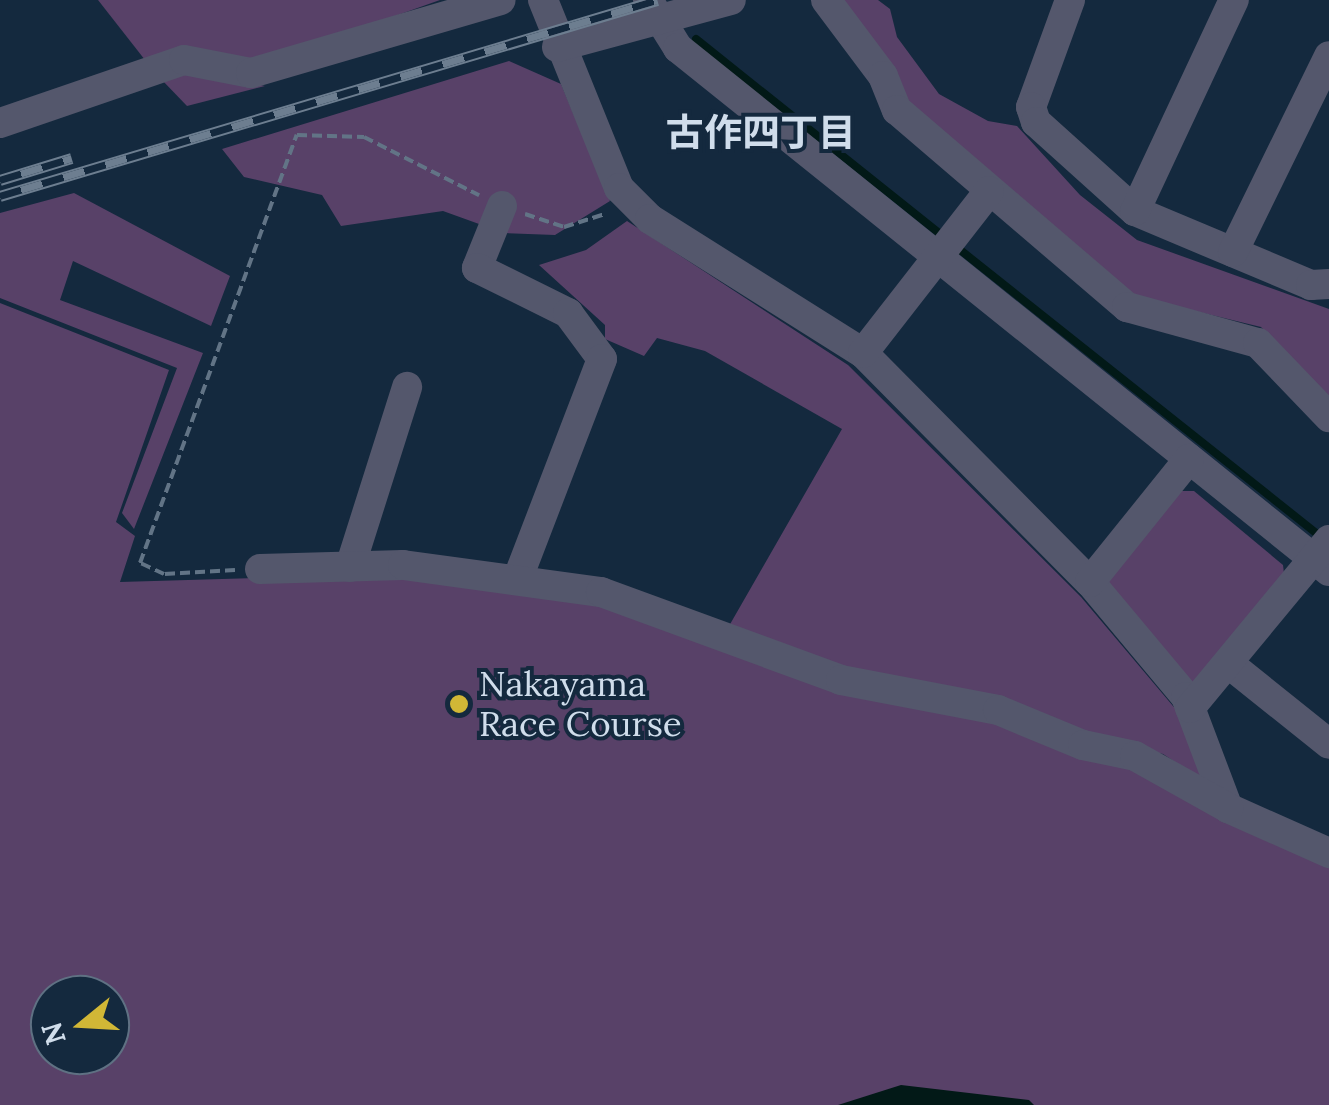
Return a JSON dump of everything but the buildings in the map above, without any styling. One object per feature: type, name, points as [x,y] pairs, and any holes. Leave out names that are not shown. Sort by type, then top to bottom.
[{"type":"street","points":[[543,0],[557,48],[630,200],[863,353],[1090,582],[1190,708],[1228,808]]},
{"type":"street","points":[[557,48],[651,10],[731,0]]},
{"type":"street","points":[[826,0],[883,76],[896,110],[1127,307],[1258,342],[1329,416]]},
{"type":"street","points":[[1070,0],[1030,107],[1036,122],[1135,211],[1311,285],[1329,284]]},
{"type":"street","points":[[1135,211],[1234,0]]},
{"type":"street","points":[[0,123],[184,60],[251,73],[482,2]]},
{"type":"street","points":[[651,10],[678,48],[1189,459],[1324,557],[1190,708]]},
{"type":"street","points":[[1232,252],[1329,56]]},
{"type":"street","points":[[863,353],[989,191]]},
{"type":"street","points":[[502,206],[476,268],[568,313],[602,359],[518,578]]},
{"type":"street","points":[[350,567],[406,387]]},
{"type":"street","points":[[1090,582],[1189,459]]},
{"type":"street","points":[[260,569],[350,567],[518,578],[602,592],[841,680],[998,710],[1169,770],[1228,808],[1329,853]]},
{"type":"street","points":[[1228,663],[1329,744]]},
{"type":"path","points":[[260,569],[164,574],[140,563],[298,135],[364,137],[502,206],[584,227],[630,200]]},
{"type":"shaded area","points":[[98,0],[440,0],[263,63],[145,60]]},
{"type":"shaded area","points":[[840,0],[878,0],[890,9],[897,37],[939,94],[988,121],[1017,126],[1080,195],[1137,240],[1329,309],[1329,400],[1261,327],[1133,296],[908,103]]},
{"type":"shaded area","points":[[509,61],[561,84],[610,201],[555,235],[504,233],[443,211],[341,226],[322,195],[244,177],[222,149]]},
{"type":"shaded area","points":[[190,71],[265,86],[187,106],[161,79]]},
{"type":"shaded area","points":[[74,193],[230,276],[211,326],[73,261],[60,300],[203,353],[134,529],[122,513],[177,368],[0,298],[0,213]]},
{"type":"shaded area","points":[[627,221],[848,365],[1081,597],[1178,712],[1210,785],[1163,754],[844,671],[729,626],[842,429],[705,351],[657,338],[644,356],[605,339],[605,325],[539,265],[586,250]]},
{"type":"shaded area","name":"Nakayama Race Course","points":[[0,303],[169,370],[116,522],[135,536],[120,582],[389,574],[601,602],[1134,763],[1329,866],[1329,1105],[0,1105]]},
{"type":"shaded area","points":[[1180,491],[1194,491],[1283,565],[1285,582],[1194,694],[1101,585]]},
{"type":"shaded area","points":[[901,1085],[1029,1100],[1034,1105],[838,1105]]},
{"type":"waterway","points":[[696,39],[943,236]]},
{"type":"waterway","points":[[954,245],[1322,538]]},
{"type":"railway","points":[[0,196],[657,0]]},
{"type":"railway","points":[[0,180],[72,158]]},
{"type":"place","name":"Nakayama Race Course","points":[[459,704]]},
{"type":"district","name":"古作四丁目","points":[[761,133]]}]
